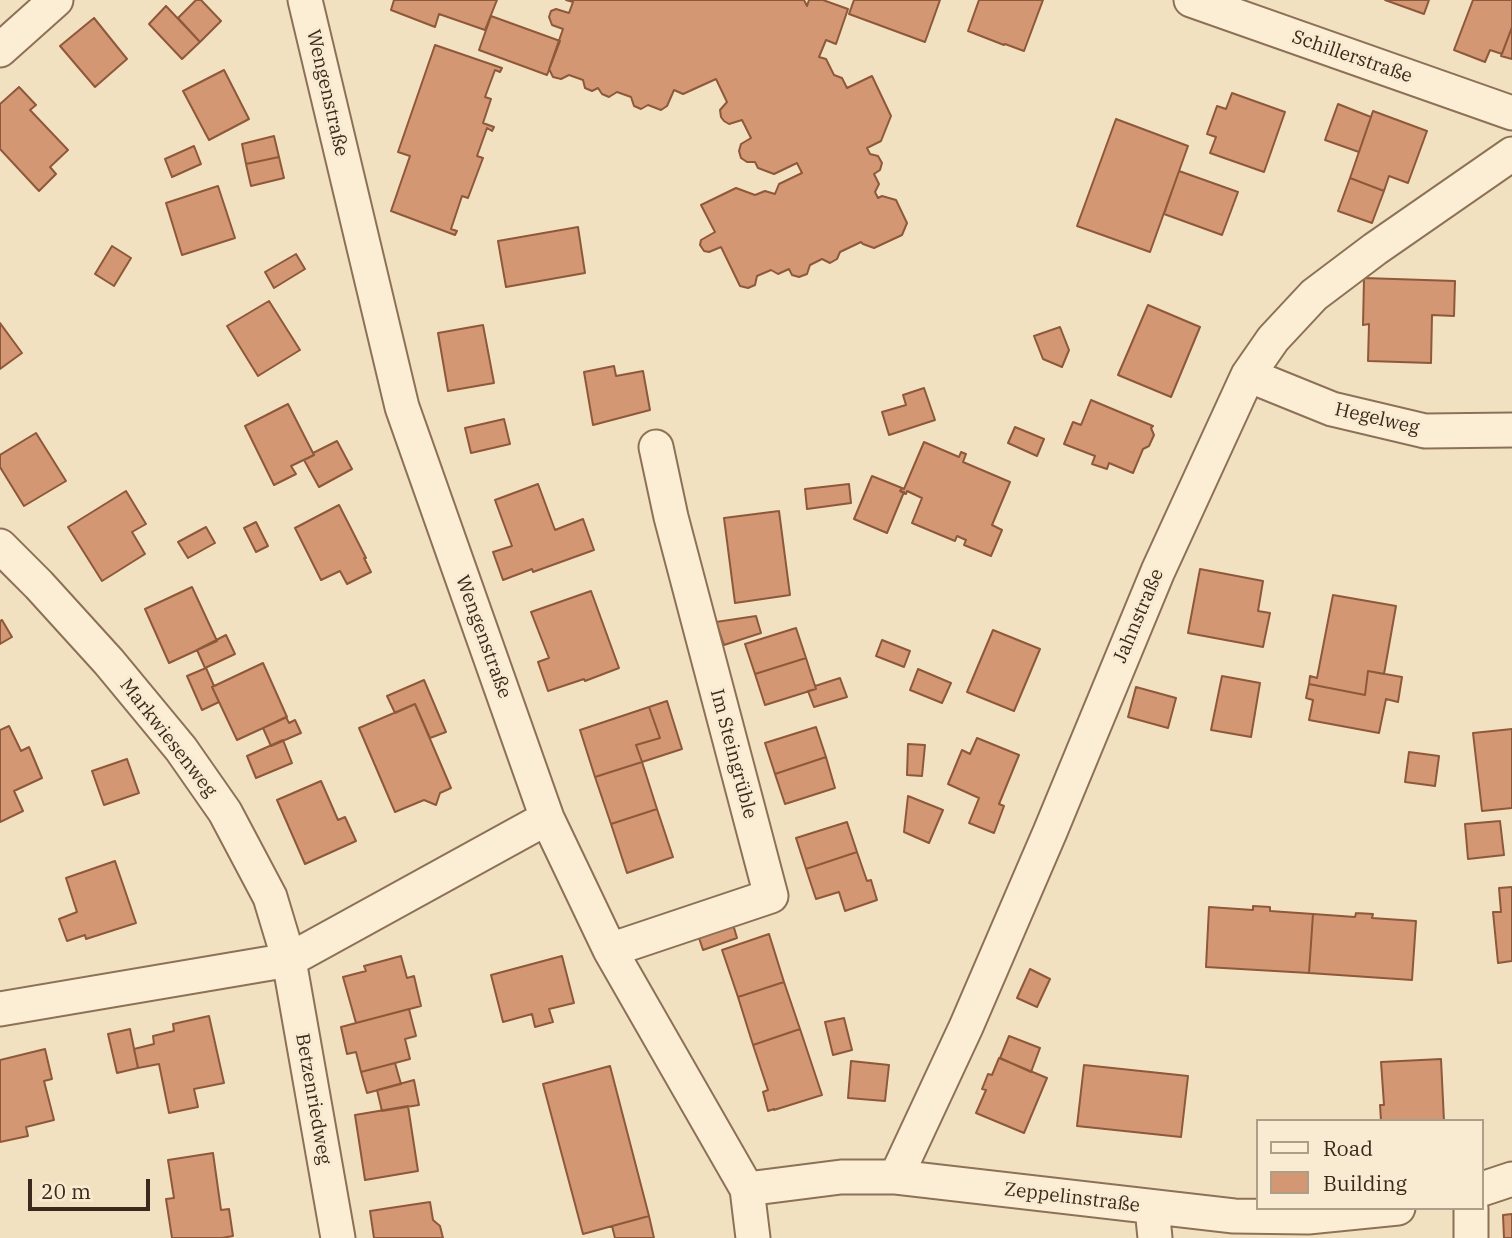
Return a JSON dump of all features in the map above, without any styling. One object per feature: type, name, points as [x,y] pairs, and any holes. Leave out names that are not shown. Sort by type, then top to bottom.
[{"type":"street","points":[[0,50],[56,0]]},
{"type":"street","name":"Wengenstraße","points":[[305,0],[402,407],[547,818],[610,950],[747,1189],[753,1238]]},
{"type":"street","name":"Schillerstraße","points":[[1191,0],[1512,113]]},
{"type":"street","name":"Jahnstraße","points":[[896,1177],[966,1027],[1158,571],[1248,375],[1273,339],[1314,295],[1375,248],[1512,154]]},
{"type":"street","name":"Hegelweg","points":[[1248,375],[1332,409],[1425,431],[1512,430]]},
{"type":"street","name":"Im Steingrüble","points":[[610,950],[771,896],[671,517],[656,447]]},
{"type":"street","name":"Markwiesenweg","points":[[0,547],[39,585],[109,662],[181,749],[225,812],[270,897],[289,960]]},
{"type":"street","points":[[0,1009],[289,960],[547,818]]},
{"type":"street","name":"Betzenriedweg","points":[[289,960],[338,1238]]},
{"type":"street","name":"Zeppelinstraße","points":[[747,1189],[841,1177],[896,1177],[1153,1223],[1234,1216],[1335,1215],[1380,1210]]},
{"type":"street","points":[[1484,1188],[1512,1179]]},
{"type":"street","points":[[1471,1210],[1471,1238]]},
{"type":"building","points":[[196,0],[201,0],[221,21],[200,42],[178,18]]},
{"type":"building","points":[[394,0],[497,0],[485,30],[439,14],[435,27],[391,10]]},
{"type":"building","points":[[566,0],[804,0],[807,6],[809,0],[823,0],[848,9],[836,44],[826,40],[819,57],[826,59],[834,75],[842,78],[847,88],[872,76],[891,116],[881,141],[867,148],[870,154],[878,156],[882,163],[880,170],[874,174],[879,184],[875,192],[878,198],[882,196],[896,200],[907,223],[902,235],[874,248],[861,242],[840,252],[837,259],[830,263],[822,259],[810,265],[807,274],[799,277],[792,275],[789,269],[778,274],[771,270],[757,276],[755,285],[748,288],[740,286],[721,247],[709,252],[704,251],[700,245],[701,240],[715,232],[701,205],[736,188],[755,195],[765,191],[775,194],[779,184],[802,173],[797,163],[774,174],[758,168],[755,162],[747,162],[741,158],[741,144],[751,138],[742,120],[729,124],[721,117],[720,110],[727,102],[716,79],[683,94],[674,90],[667,106],[661,110],[648,105],[641,109],[634,106],[631,97],[617,92],[609,97],[602,94],[598,88],[592,91],[585,88],[583,80],[569,75],[561,79],[553,77],[549,69],[563,29],[552,25],[549,17],[551,11],[556,9],[569,13],[573,2]]},
{"type":"building","points":[[854,0],[940,0],[925,42],[849,14]]},
{"type":"building","points":[[979,0],[1043,0],[1024,51],[968,31]]},
{"type":"building","points":[[1385,0],[1429,0],[1424,14]]},
{"type":"building","points":[[1473,0],[1512,0],[1512,27],[1502,54],[1490,50],[1485,62],[1454,50]]},
{"type":"building","points":[[166,6],[200,42],[182,59],[149,24]]},
{"type":"building","points":[[491,16],[560,41],[547,75],[479,50]]},
{"type":"building","points":[[94,18],[127,59],[95,87],[60,46]]},
{"type":"building","points":[[1512,27],[1512,59],[1501,56]]},
{"type":"building","points":[[435,45],[502,68],[500,72],[495,70],[485,97],[491,99],[483,123],[494,127],[492,131],[487,128],[477,156],[483,158],[468,198],[462,196],[451,229],[457,231],[455,235],[391,211],[410,156],[398,152]]},
{"type":"building","points":[[224,70],[249,119],[209,140],[183,91]]},
{"type":"building","points":[[19,87],[36,105],[30,110],[68,150],[50,167],[56,174],[39,191],[0,149],[0,104]]},
{"type":"building","points":[[1232,93],[1285,112],[1264,172],[1210,153],[1216,137],[1207,134],[1217,106],[1226,109]]},
{"type":"building","points":[[1338,104],[1371,117],[1359,152],[1325,140]]},
{"type":"building","points":[[1373,111],[1427,131],[1408,183],[1389,176],[1384,191],[1350,178]]},
{"type":"building","points":[[1116,119],[1188,146],[1150,252],[1077,226]]},
{"type":"building","points":[[274,136],[279,157],[246,164],[242,144]]},
{"type":"building","points":[[194,146],[201,164],[172,177],[165,159]]},
{"type":"building","points":[[279,157],[284,178],[251,186],[246,164]]},
{"type":"building","points":[[1179,171],[1238,192],[1222,235],[1164,214]]},
{"type":"building","points":[[1350,178],[1384,191],[1372,223],[1338,211]]},
{"type":"building","points":[[218,186],[235,238],[182,255],[166,203]]},
{"type":"building","points":[[578,227],[585,273],[506,287],[498,241]]},
{"type":"building","points":[[112,246],[131,258],[114,286],[95,274]]},
{"type":"building","points":[[296,254],[305,269],[274,288],[265,272]]},
{"type":"building","points":[[1364,278],[1455,281],[1454,316],[1432,315],[1431,363],[1368,361],[1369,324],[1363,325]]},
{"type":"building","points":[[269,301],[300,350],[258,376],[227,326]]},
{"type":"building","points":[[1148,305],[1200,327],[1171,397],[1118,375]]},
{"type":"building","points":[[0,323],[22,353],[0,369]]},
{"type":"building","points":[[483,325],[494,383],[448,391],[438,333]]},
{"type":"building","points":[[1060,327],[1069,350],[1062,367],[1043,359],[1034,336]]},
{"type":"building","points":[[614,366],[616,376],[643,371],[650,410],[593,425],[584,372]]},
{"type":"building","points":[[924,388],[935,420],[889,435],[882,412],[906,405],[903,395]]},
{"type":"building","points":[[1091,400],[1153,426],[1151,428],[1154,435],[1149,446],[1143,449],[1133,473],[1109,463],[1107,469],[1092,464],[1095,456],[1064,444],[1073,422],[1081,425]]},
{"type":"building","points":[[288,404],[314,455],[291,466],[296,474],[274,485],[245,426]]},
{"type":"building","points":[[504,419],[510,444],[471,453],[465,428]]},
{"type":"building","points":[[1015,427],[1044,439],[1037,456],[1008,443]]},
{"type":"building","points":[[36,433],[66,481],[24,506],[0,467],[0,455]]},
{"type":"building","points":[[337,441],[352,469],[319,487],[304,460]]},
{"type":"building","points":[[924,442],[959,457],[961,452],[966,454],[963,462],[1010,482],[992,525],[1002,530],[991,556],[964,545],[966,540],[957,536],[955,541],[912,523],[922,498],[907,491],[906,494],[900,491],[904,489]]},
{"type":"building","points":[[872,476],[902,488],[900,491],[904,492],[887,533],[854,519]]},
{"type":"building","points":[[538,484],[555,530],[583,519],[594,550],[503,580],[493,552],[512,546],[495,500]]},
{"type":"building","points":[[849,484],[851,503],[807,509],[805,489]]},
{"type":"building","points":[[126,491],[146,524],[132,532],[145,554],[102,581],[68,527]]},
{"type":"building","points":[[339,505],[371,572],[347,584],[340,571],[321,580],[295,528]]},
{"type":"building","points":[[779,511],[790,595],[735,603],[724,518]]},
{"type":"building","points":[[256,522],[268,546],[256,552],[244,528]]},
{"type":"building","points":[[206,527],[215,543],[188,558],[178,542]]},
{"type":"building","points":[[1200,569],[1263,581],[1258,611],[1270,613],[1263,647],[1188,633]]},
{"type":"building","points":[[192,587],[217,641],[169,663],[145,609]]},
{"type":"building","points":[[591,591],[619,668],[548,691],[538,662],[549,658],[531,612]]},
{"type":"building","points":[[1333,595],[1396,606],[1384,674],[1368,671],[1365,695],[1309,684],[1310,676],[1317,678]]},
{"type":"building","points":[[756,616],[761,633],[724,645],[716,622]]},
{"type":"building","points":[[2,620],[12,637],[0,644],[0,621]]},
{"type":"building","points":[[796,628],[806,658],[755,674],[745,644]]},
{"type":"building","points":[[993,630],[1040,649],[1014,711],[967,692]]},
{"type":"building","points":[[226,635],[235,654],[205,668],[197,650]]},
{"type":"building","points":[[882,640],[910,651],[904,667],[876,656]]},
{"type":"building","points":[[806,658],[816,689],[765,705],[755,674]]},
{"type":"building","points":[[263,663],[287,717],[237,740],[212,687]]},
{"type":"building","points":[[206,668],[219,702],[202,710],[187,676]]},
{"type":"building","points":[[918,669],[951,683],[942,703],[910,690]]},
{"type":"building","points":[[1368,671],[1402,677],[1398,702],[1386,699],[1379,733],[1309,720],[1313,700],[1306,698],[1309,684],[1365,695]]},
{"type":"building","points":[[1222,676],[1260,683],[1251,737],[1211,730]]},
{"type":"building","points":[[840,678],[847,697],[814,707],[808,691]]},
{"type":"building","points":[[424,680],[446,732],[430,738],[415,704],[395,713],[387,696]]},
{"type":"building","points":[[1136,687],[1176,698],[1168,728],[1128,717]]},
{"type":"building","points":[[667,701],[682,749],[642,762],[636,745],[660,738],[649,707]]},
{"type":"building","points":[[415,704],[451,788],[440,793],[436,805],[424,800],[395,812],[359,728]]},
{"type":"building","points":[[649,707],[660,738],[636,745],[642,762],[595,777],[580,730]]},
{"type":"building","points":[[286,717],[289,723],[295,720],[301,733],[271,746],[263,728]]},
{"type":"building","points":[[9,726],[21,751],[29,747],[42,778],[14,791],[23,811],[0,822],[0,730]]},
{"type":"building","points":[[816,727],[826,757],[775,774],[765,743]]},
{"type":"building","points":[[1512,729],[1512,808],[1482,811],[1473,733]]},
{"type":"building","points":[[977,738],[1019,755],[999,804],[1004,806],[994,833],[969,823],[979,798],[948,784],[962,750],[970,754]]},
{"type":"building","points":[[283,740],[292,763],[256,778],[247,756]]},
{"type":"building","points":[[908,744],[925,745],[922,776],[907,775]]},
{"type":"building","points":[[1409,752],[1439,756],[1435,786],[1405,782]]},
{"type":"building","points":[[826,757],[835,788],[785,804],[775,774]]},
{"type":"building","points":[[127,759],[139,793],[104,805],[92,771]]},
{"type":"building","points":[[642,762],[657,809],[611,824],[595,777]]},
{"type":"building","points":[[321,781],[338,820],[345,817],[356,841],[305,864],[277,800]]},
{"type":"building","points":[[908,796],[943,810],[929,843],[904,832]]},
{"type":"building","points":[[657,809],[673,857],[627,873],[611,824]]},
{"type":"building","points":[[1500,821],[1504,855],[1468,859],[1465,824]]},
{"type":"building","points":[[847,822],[857,852],[806,869],[796,838]]},
{"type":"building","points":[[857,852],[867,881],[871,880],[877,900],[845,911],[839,892],[816,899],[806,869]]},
{"type":"building","points":[[115,861],[136,923],[86,939],[85,935],[67,941],[59,919],[77,912],[66,878]]},
{"type":"building","points":[[1512,887],[1512,961],[1498,963],[1493,912],[1501,912],[1499,888]]},
{"type":"building","points":[[1253,906],[1270,907],[1270,911],[1313,914],[1309,973],[1206,967],[1209,907],[1253,910]]},
{"type":"building","points":[[1356,913],[1373,914],[1372,918],[1416,921],[1412,980],[1309,973],[1313,914],[1355,917]]},
{"type":"building","points":[[732,921],[737,938],[703,950],[697,932]]},
{"type":"building","points":[[769,934],[784,982],[738,997],[722,950]]},
{"type":"building","points":[[401,956],[407,978],[414,976],[421,1006],[356,1023],[343,977],[366,971],[364,966]]},
{"type":"building","points":[[562,956],[574,1003],[549,1009],[553,1022],[535,1027],[532,1014],[503,1022],[491,975]]},
{"type":"building","points":[[1030,969],[1050,979],[1037,1007],[1017,998]]},
{"type":"building","points":[[784,982],[800,1029],[753,1045],[738,997]]},
{"type":"building","points":[[409,1009],[416,1036],[405,1039],[410,1059],[361,1072],[356,1052],[347,1054],[341,1027]]},
{"type":"building","points":[[209,1016],[224,1083],[194,1089],[198,1107],[169,1113],[159,1064],[138,1068],[134,1049],[154,1044],[153,1036],[174,1031],[173,1024]]},
{"type":"building","points":[[844,1018],[852,1050],[833,1055],[825,1022]]},
{"type":"building","points":[[130,1029],[138,1068],[117,1073],[108,1034]]},
{"type":"building","points":[[800,1029],[822,1095],[768,1111],[763,1092],[768,1090],[753,1045]]},
{"type":"building","points":[[1009,1036],[1040,1048],[1031,1072],[1000,1058]]},
{"type":"building","points":[[45,1049],[52,1079],[44,1081],[54,1120],[26,1127],[28,1136],[0,1142],[0,1060]]},
{"type":"building","points":[[999,1058],[1047,1078],[1024,1133],[976,1113],[986,1090],[982,1089],[988,1074],[992,1075]]},
{"type":"building","points":[[1441,1059],[1444,1119],[1381,1119],[1380,1105],[1384,1105],[1381,1062]]},
{"type":"building","points":[[851,1061],[889,1065],[885,1101],[848,1098]]},
{"type":"building","points":[[395,1063],[401,1084],[367,1093],[361,1072]]},
{"type":"building","points":[[1084,1065],[1188,1076],[1181,1137],[1077,1126]]},
{"type":"building","points":[[610,1066],[649,1216],[583,1234],[543,1084]]},
{"type":"building","points":[[414,1080],[419,1105],[382,1111],[377,1090]]},
{"type":"building","points":[[408,1106],[418,1171],[365,1180],[355,1115]]},
{"type":"building","points":[[213,1153],[221,1210],[229,1209],[233,1236],[172,1238],[166,1199],[174,1198],[168,1160]]},
{"type":"building","points":[[430,1202],[433,1220],[440,1226],[443,1238],[374,1238],[370,1211]]},
{"type":"building","points":[[1512,1214],[1512,1238],[1504,1238],[1503,1215]]},
{"type":"building","points":[[649,1216],[654,1238],[615,1238],[612,1226]]}]
